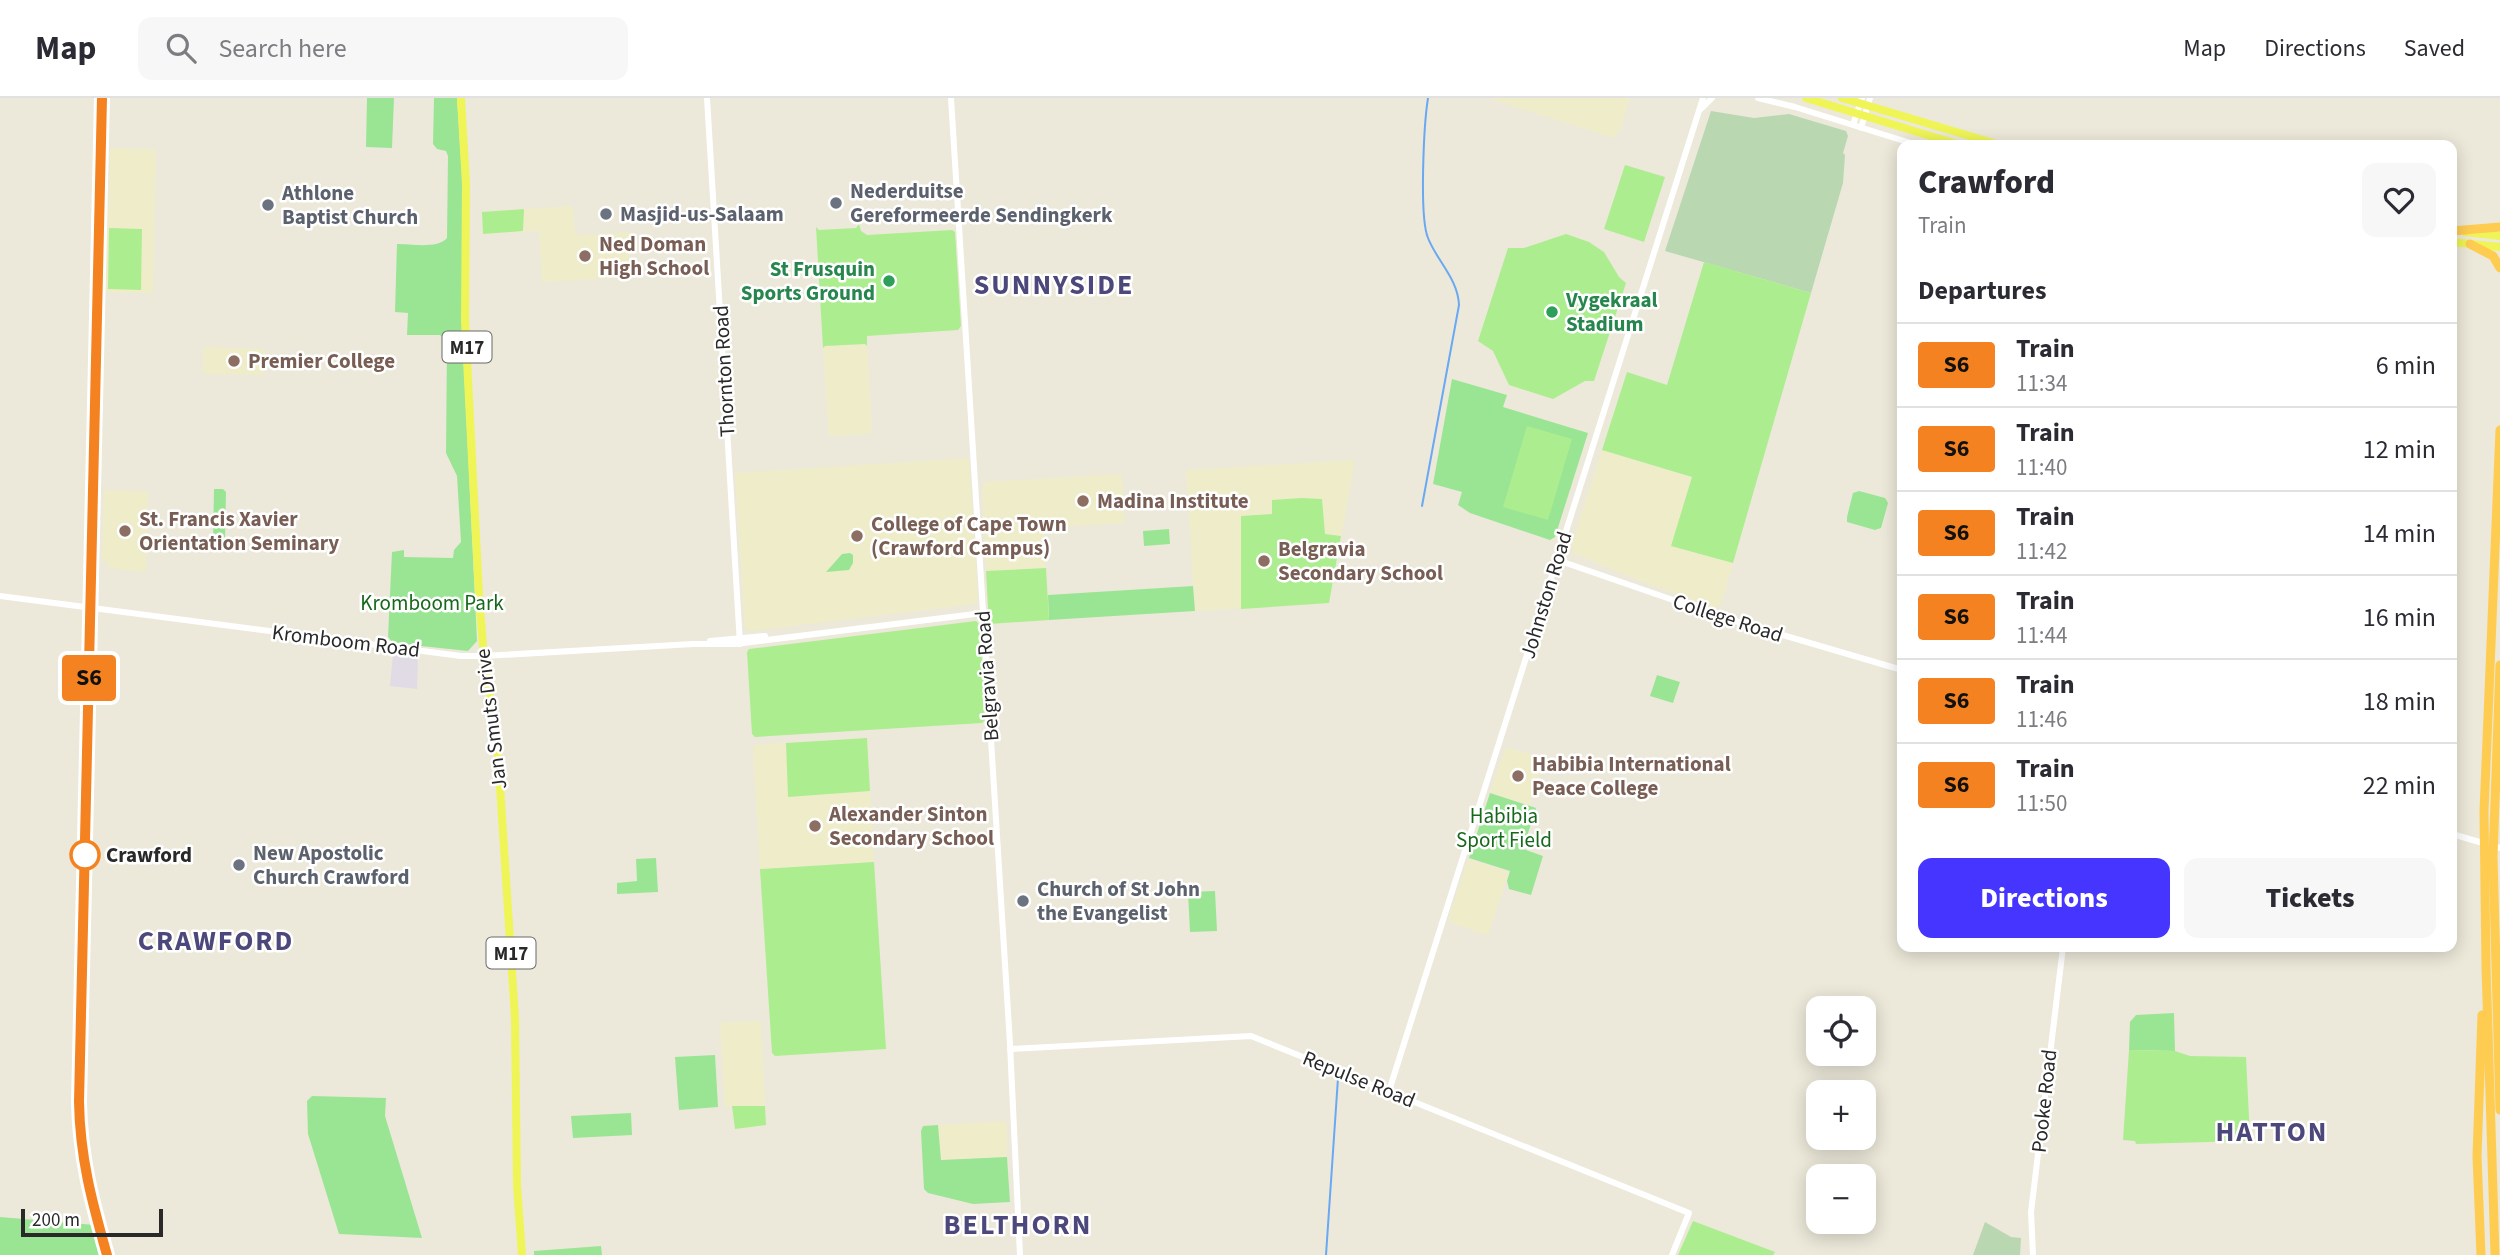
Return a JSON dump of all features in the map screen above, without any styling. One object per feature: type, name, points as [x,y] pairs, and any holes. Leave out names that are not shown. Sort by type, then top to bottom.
[{"type":"highway","points":[[2457,231],[2500,227]]},
{"type":"highway","points":[[2470,244],[2493,256],[2500,268]]},
{"type":"highway","points":[[2495,1255],[2491,1121],[2489,811],[2492,604],[2500,430]]},
{"type":"highway","points":[[2489,811],[2500,665]]},
{"type":"highway","points":[[2490,966],[2500,1005]]},
{"type":"highway","points":[[2490,966],[2500,1110]]},
{"type":"highway","points":[[2481,1255],[2477,1126],[2490,966]]},
{"type":"main road","name":"Jan Smuts Drive","points":[[461,98],[466,184],[465,320],[484,656],[498,755],[505,848],[515,1018],[517,1185],[522,1255]]},
{"type":"main road","points":[[1806,98],[1943,140]]},
{"type":"main road","points":[[1842,98],[1865,101],[1985,140]]},
{"type":"main road","points":[[2457,232],[2500,236]]},
{"type":"main road","points":[[2457,243],[2500,247]]},
{"type":"street","name":"Thornton Road","points":[[707,98],[740,641]]},
{"type":"street","name":"Belgravia Road","points":[[951,98],[1010,1049],[1020,1255]]},
{"type":"street","name":"Johnston Road","points":[[1388,1091],[1703,98]]},
{"type":"street","points":[[1699,111],[1712,98]]},
{"type":"street","points":[[1758,98],[1901,140]]},
{"type":"street","points":[[1853,125],[1860,116],[1865,101]]},
{"type":"street","points":[[1860,116],[1861,128]]},
{"type":"street","name":"College Road","points":[[1557,557],[1564,562],[1731,620],[1897,669]]},
{"type":"street","name":"Kromboom Road","points":[[0,597],[452,655],[484,656],[740,641],[983,613]]},
{"type":"street","points":[[2457,835],[2500,848]]},
{"type":"street","name":"Pooke Road","points":[[2033,1255],[2033,1198],[2062,952]]},
{"type":"street","name":"Repulse Road","points":[[1010,1049],[1244,1035],[1258,1038],[1689,1213],[1672,1255]]},
{"type":"shaded area","points":[[1630,98],[1615,138],[1493,100]]},
{"type":"shaded area","points":[[110,148],[156,149],[153,293],[104,292]]},
{"type":"shaded area","name":"Ned Doman High School","points":[[571,206],[578,235],[629,232],[631,277],[542,282],[539,231],[483,234],[482,212]]},
{"type":"shaded area","points":[[865,344],[872,431],[870,434],[829,436],[823,348]]},
{"type":"shaded area","name":"Premier College","points":[[203,347],[265,349],[264,375],[203,374]]},
{"type":"shaded area","points":[[1602,450],[1692,477],[1672,546],[1733,563],[1721,604],[1716,608],[1575,554],[1571,547]]},
{"type":"shaded area","name":"College of Cape Town (Crawford Campus)","points":[[969,458],[978,600],[975,604],[749,631],[745,628],[735,473]]},
{"type":"shaded area","name":"Belgravia Secondary School","points":[[1355,460],[1329,603],[1195,611],[1186,470]]},
{"type":"shaded area","points":[[1122,474],[1125,523],[1044,528],[1049,620],[989,624],[982,487],[986,482]]},
{"type":"shaded area","name":"St. Francis Xavier Orientation Seminary","points":[[104,490],[148,492],[146,572],[108,568],[108,562],[102,561]]},
{"type":"shaded area","points":[[393,655],[418,658],[417,689],[390,686]]},
{"type":"shaded area","name":"Alexander Sinton Secondary School","points":[[867,738],[874,862],[760,869],[753,749],[756,745]]},
{"type":"shaded area","name":"Habibia International Peace College","points":[[1509,748],[1544,759],[1530,805],[1490,793],[1505,750]]},
{"type":"shaded area","points":[[1468,859],[1509,872],[1488,935],[1452,923],[1449,918]]},
{"type":"shaded area","points":[[761,1021],[766,1125],[735,1129],[732,1106],[725,1107],[720,1023]]},
{"type":"shaded area","points":[[1003,1121],[1007,1125],[1007,1157],[941,1160],[938,1125]]},
{"type":"green space","points":[[367,98],[394,98],[392,148],[366,147]]},
{"type":"green space","name":"Kromboom Park","points":[[434,98],[457,98],[462,176],[462,326],[477,641],[468,651],[393,643],[388,637],[392,552],[404,550],[404,557],[453,558],[454,550],[461,542],[457,476],[446,453],[447,342],[440,335],[407,335],[408,313],[395,312],[397,244],[431,245],[447,238],[448,156],[446,151],[437,149],[433,144]]},
{"type":"green space","points":[[1711,111],[1754,118],[1789,114],[1846,131],[1848,136],[1843,153],[1843,183],[1811,293],[1665,251]]},
{"type":"green space","points":[[1625,165],[1665,177],[1644,242],[1604,229]]},
{"type":"green space","points":[[524,209],[523,231],[483,234],[482,212]]},
{"type":"green space","name":"St Frusquin Sports Ground","points":[[859,224],[861,231],[867,235],[952,230],[955,232],[961,326],[958,330],[867,336],[867,346],[823,348],[816,227],[819,230],[856,228]]},
{"type":"green space","points":[[109,228],[142,229],[141,290],[108,289]]},
{"type":"green space","name":"Vygekraal Stadium","points":[[1566,234],[1589,242],[1604,252],[1619,277],[1626,283],[1594,381],[1585,381],[1553,399],[1509,385],[1493,351],[1478,341],[1508,248],[1524,248]]},
{"type":"green space","points":[[1704,262],[1811,293],[1733,563],[1671,546],[1692,477],[1602,450],[1627,372],[1667,385]]},
{"type":"green space","points":[[1452,379],[1507,395],[1503,407],[1588,433],[1555,537],[1550,540],[1470,513],[1458,505],[1462,492],[1433,484]]},
{"type":"green space","points":[[1527,426],[1572,439],[1548,520],[1503,507]]},
{"type":"green space","points":[[214,489],[223,489],[226,492],[225,540],[213,542]]},
{"type":"green space","points":[[1859,491],[1885,498],[1888,503],[1881,528],[1875,530],[1847,522],[1853,493]]},
{"type":"green space","points":[[1322,499],[1325,534],[1341,536],[1329,603],[1241,609],[1241,516],[1272,514],[1272,500]]},
{"type":"green space","points":[[1169,529],[1170,544],[1144,546],[1143,531]]},
{"type":"green space","points":[[842,554],[853,555],[853,563],[849,570],[826,572]]},
{"type":"green space","points":[[1046,568],[1049,620],[989,624],[986,571]]},
{"type":"green space","points":[[1193,586],[1195,611],[1049,620],[1048,595]]},
{"type":"green space","points":[[976,621],[980,625],[985,720],[982,723],[755,737],[752,734],[747,652],[749,649]]},
{"type":"green space","points":[[1657,675],[1680,682],[1673,703],[1650,696]]},
{"type":"green space","points":[[867,738],[870,791],[788,797],[786,743]]},
{"type":"green space","name":"Habibia Sport Field","points":[[1490,793],[1536,808],[1523,849],[1543,856],[1531,895],[1509,889],[1507,881],[1510,871],[1469,858]]},
{"type":"green space","points":[[656,858],[658,892],[617,894],[617,883],[637,881],[636,859]]},
{"type":"green space","points":[[874,862],[886,1049],[775,1056],[772,1053],[760,869]]},
{"type":"green space","points":[[1215,891],[1217,931],[1190,932],[1188,892]]},
{"type":"green space","points":[[2174,1013],[2175,1051],[2129,1050],[2130,1022],[2136,1015]]},
{"type":"green space","points":[[2129,1050],[2175,1051],[2190,1056],[2246,1057],[2250,1138],[2246,1141],[2136,1144],[2135,1141],[2123,1140]]},
{"type":"green space","points":[[715,1055],[718,1107],[679,1110],[675,1057]]},
{"type":"green space","points":[[312,1096],[386,1098],[385,1116],[422,1238],[339,1234],[308,1134],[307,1101]]},
{"type":"green space","points":[[732,1106],[765,1106],[766,1125],[735,1129]]},
{"type":"green space","points":[[631,1113],[632,1135],[573,1138],[571,1116]]},
{"type":"green space","points":[[938,1125],[941,1160],[1007,1157],[1010,1202],[973,1204],[928,1193],[924,1189],[921,1131],[923,1126]]},
{"type":"green space","points":[[0,1217],[95,1225],[104,1255],[0,1255]]},
{"type":"green space","points":[[1693,1221],[1775,1252],[1773,1255],[1678,1255]]},
{"type":"green space","points":[[1985,1222],[2011,1237],[2021,1238],[2020,1255],[1973,1255]]},
{"type":"green space","points":[[601,1246],[602,1255],[534,1255],[534,1251]]},
{"type":"waterway","points":[[1422,506],[1459,305],[1455,287],[1432,246],[1425,227],[1423,169],[1428,98]]},
{"type":"waterway","points":[[1326,1255],[1338,1078]]},
{"type":"railway","points":[[102,98],[79,1102],[88,1180],[107,1255]]},
{"type":"train","name":"S6","points":[[102,98],[79,1102],[85,1176],[107,1255]]},
{"type":"place","name":"Nederduitse Gereformeerde Sendingkerk","points":[[836,203]]},
{"type":"place","name":"Athlone Baptist Church","points":[[268,205]]},
{"type":"place","name":"Masjid-us-Salaam","points":[[606,214]]},
{"type":"place","name":"Ned Doman High School","points":[[585,256]]},
{"type":"place","name":"St Frusquin Sports Ground","points":[[889,281]]},
{"type":"place","name":"Vygekraal Stadium","points":[[1552,312]]},
{"type":"place","name":"Premier College","points":[[234,361]]},
{"type":"place","name":"Madina Institute","points":[[1083,501]]},
{"type":"place","name":"St. Francis Xavier Orientation Seminary","points":[[125,531]]},
{"type":"place","name":"College of Cape Town (Crawford Campus)","points":[[857,536]]},
{"type":"place","name":"Belgravia Secondary School","points":[[1264,561]]},
{"type":"place","name":"Habibia International Peace College","points":[[1518,776]]},
{"type":"place","name":"Alexander Sinton Secondary School","points":[[815,826]]},
{"type":"place","name":"Crawford","points":[[85,855]]},
{"type":"place","name":"New Apostolic Church Crawford","points":[[239,865]]},
{"type":"place","name":"Church of St John the Evangelist","points":[[1023,901]]},
{"type":"district","name":"SUNNYSIDE","points":[[1054,284]]},
{"type":"district","name":"CRAWFORD","points":[[216,940]]},
{"type":"district","name":"HATTON","points":[[2272,1131]]},
{"type":"district","name":"BELTHORN","points":[[1018,1224]]}]
